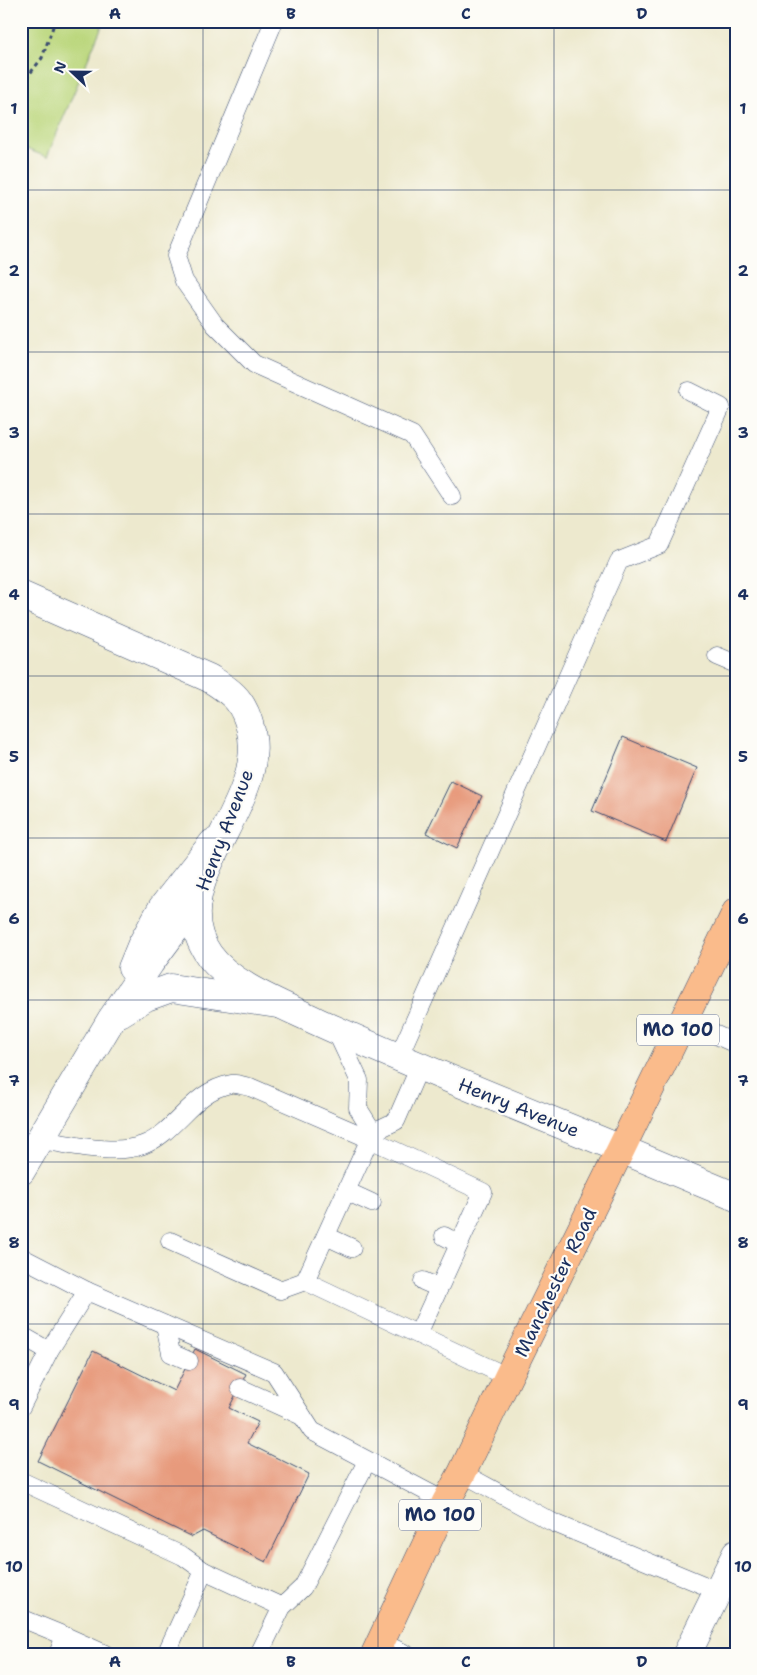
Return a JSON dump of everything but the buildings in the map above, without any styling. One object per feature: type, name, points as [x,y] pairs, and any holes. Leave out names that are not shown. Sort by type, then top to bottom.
[{"type":"highway","name":"Manchester Road","points":[[377,1648],[446,1502],[462,1473],[683,1020],[728,945],[736,912]]},
{"type":"street","name":"Henry Avenue","points":[[21,595],[210,678],[239,702],[248,718],[252,734],[253,752],[250,772],[232,819],[205,872],[197,900],[197,926],[202,942],[209,955],[220,967],[243,985],[282,1005],[409,1062],[736,1197]]},
{"type":"street","points":[[111,1020],[141,946],[162,908],[232,819]]},
{"type":"street","points":[[21,1171],[111,1020],[150,963],[197,900]]},
{"type":"street","points":[[111,1020],[146,997],[171,988],[282,1005]]},
{"type":"street","points":[[687,1654],[736,1554]]},
{"type":"lane","points":[[274,21],[176,256],[184,281],[215,325],[254,364],[412,435],[452,496]]},
{"type":"lane","points":[[305,1282],[371,1136],[396,1121],[409,1062],[619,561],[659,546],[721,407],[689,392]]},
{"type":"lane","points":[[717,656],[736,664]]},
{"type":"lane","points":[[683,1020],[736,1044]]},
{"type":"lane","points":[[335,1029],[359,1080],[358,1108],[371,1136]]},
{"type":"lane","points":[[40,1140],[119,1150],[142,1145],[159,1137],[192,1104],[214,1090],[232,1084],[250,1087],[371,1136],[482,1192],[452,1240],[431,1285],[418,1334]]},
{"type":"lane","points":[[346,1191],[372,1203]]},
{"type":"lane","points":[[326,1236],[352,1248]]},
{"type":"lane","points":[[170,1241],[280,1290],[305,1282],[508,1377]]},
{"type":"lane","points":[[21,1257],[87,1291],[274,1372],[312,1431],[446,1502]]},
{"type":"lane","points":[[21,1407],[49,1351],[87,1291]]},
{"type":"lane","points":[[165,1325],[171,1353],[189,1361]]},
{"type":"lane","points":[[21,1336],[49,1351]]},
{"type":"lane","points":[[240,1388],[302,1416]]},
{"type":"lane","points":[[259,1654],[282,1607],[303,1587],[366,1461]]},
{"type":"lane","points":[[462,1473],[552,1522],[718,1591]]},
{"type":"lane","points":[[21,1481],[183,1556],[204,1571],[282,1607]]},
{"type":"lane","points":[[166,1654],[204,1571]]},
{"type":"lane","points":[[21,1618],[105,1654]]},
{"type":"lane","points":[[58,1654],[65,1636]]},
{"type":"lane","points":[[377,1648],[406,1654]]},
{"type":"path","points":[[21,85],[42,58],[55,21]]},
{"type":"green space","points":[[21,21],[104,21],[47,157],[21,147]]}]
